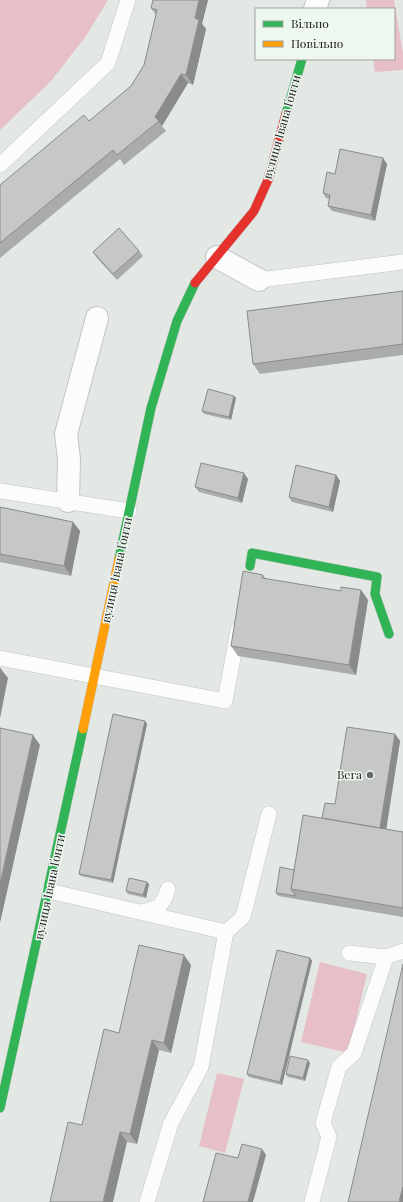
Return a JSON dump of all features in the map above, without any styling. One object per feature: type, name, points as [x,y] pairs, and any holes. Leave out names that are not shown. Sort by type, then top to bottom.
[{"type":"street","name":"вулиця Івана Ґонти","points":[[0,1108],[3,1081],[49,891],[151,408],[177,321],[192,287],[254,210],[268,180],[302,60]]},
{"type":"street","points":[[217,257],[259,280]]},
{"type":"street","points":[[68,501],[69,459],[66,434],[97,318]]},
{"type":"street","points":[[250,566],[252,553],[377,577],[375,594],[396,635]]},
{"type":"lane","points":[[0,165],[108,63],[128,0]]},
{"type":"lane","points":[[259,280],[403,262]]},
{"type":"lane","points":[[0,491],[129,511]]},
{"type":"lane","points":[[247,584],[250,566]]},
{"type":"lane","points":[[0,658],[224,701],[241,615]]},
{"type":"lane","points":[[147,1202],[171,1123],[201,1067],[226,932],[243,917],[269,814]]},
{"type":"lane","points":[[139,912],[148,911],[159,907],[165,898],[168,888]]},
{"type":"lane","points":[[49,891],[226,932]]},
{"type":"lane","points":[[349,953],[386,957],[403,951]]},
{"type":"lane","points":[[312,1202],[329,1137],[323,1123],[339,1067],[354,1053],[386,957]]},
{"type":"shaded area","points":[[0,0],[108,0],[86,36],[51,81],[0,130]]},
{"type":"shaded area","points":[[366,0],[394,0],[403,54],[403,70],[375,72],[373,60],[395,60],[395,8],[367,8]]},
{"type":"shaded area","points":[[320,962],[367,974],[348,1053],[301,1042]]},
{"type":"shaded area","points":[[217,1073],[244,1079],[225,1153],[199,1146]]},
{"type":"building","points":[[153,0],[199,0],[195,18],[199,20],[186,75],[181,74],[155,117],[159,121],[117,155],[113,150],[0,243],[0,185],[84,115],[89,121],[131,86],[144,65],[157,10],[151,8]]},
{"type":"building","points":[[340,149],[383,158],[371,215],[328,206],[330,195],[323,193],[327,172],[335,174]]},
{"type":"building","points":[[119,228],[139,251],[113,274],[93,252]]},
{"type":"building","points":[[403,291],[403,344],[253,364],[247,311]]},
{"type":"building","points":[[208,389],[234,396],[229,417],[202,411]]},
{"type":"building","points":[[201,463],[244,473],[238,498],[195,487]]},
{"type":"building","points":[[296,465],[336,475],[329,507],[289,497]]},
{"type":"building","points":[[0,507],[73,522],[64,566],[0,554]]},
{"type":"building","points":[[243,571],[263,575],[262,578],[341,591],[341,587],[361,590],[349,665],[231,646]]},
{"type":"building","points":[[113,714],[145,721],[111,880],[79,874]]},
{"type":"building","name":"Вега","points":[[347,727],[395,734],[380,828],[322,818],[325,803],[335,804]]},
{"type":"building","points":[[0,728],[33,735],[0,884]]},
{"type":"building","points":[[303,815],[403,832],[403,908],[291,889]]},
{"type":"building","points":[[280,867],[294,870],[291,889],[296,896],[276,893]]},
{"type":"building","points":[[129,878],[147,882],[143,895],[126,891]]},
{"type":"building","points":[[139,945],[184,955],[164,1043],[152,1040],[130,1134],[120,1132],[103,1202],[50,1202],[68,1122],[82,1125],[104,1029],[119,1033]]},
{"type":"building","points":[[277,950],[310,958],[280,1082],[247,1074]]},
{"type":"building","points":[[403,964],[403,1186],[399,1202],[348,1202]]},
{"type":"building","points":[[290,1056],[308,1060],[303,1078],[286,1074]]},
{"type":"building","points":[[242,1144],[262,1149],[248,1202],[203,1202],[216,1153],[238,1158]]},
{"type":"traffic: fast","points":[[286,114],[302,60]]},
{"type":"traffic: fast","points":[[119,559],[151,408],[177,321],[195,283]]},
{"type":"traffic: fast","points":[[250,566],[252,553],[377,577],[375,594],[389,634]]},
{"type":"traffic: fast","points":[[0,1108],[83,729]]},
{"type":"traffic: slow","points":[[83,729],[119,559]]},
{"type":"traffic: jam","points":[[195,283],[254,211],[268,180],[286,114]]},
{"type":"place","name":"Вега","points":[[370,775]]}]
